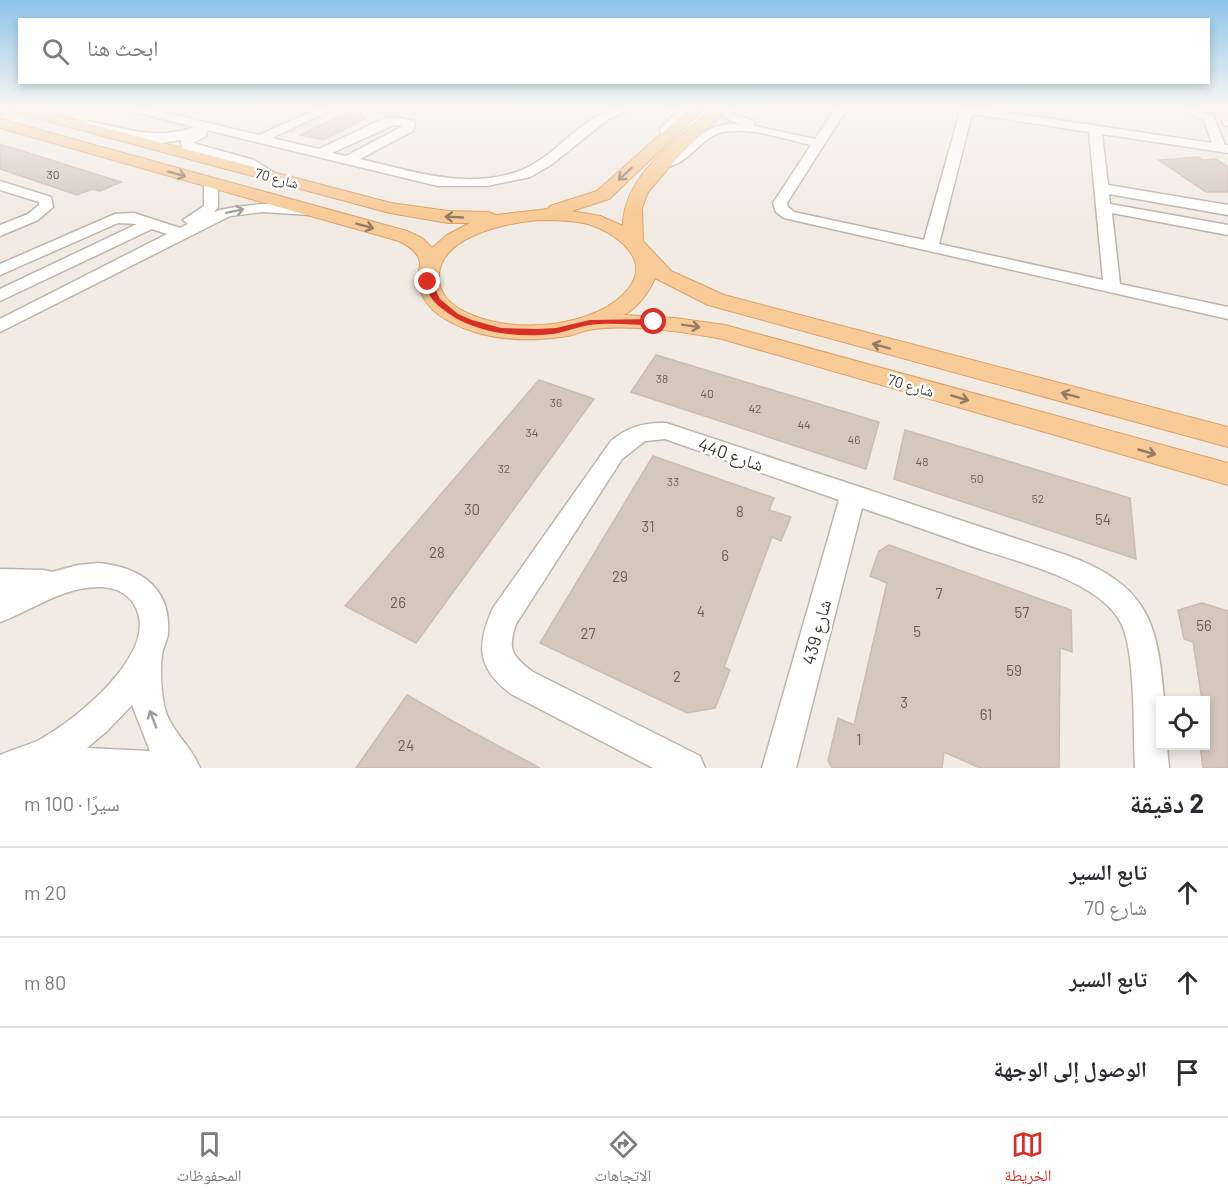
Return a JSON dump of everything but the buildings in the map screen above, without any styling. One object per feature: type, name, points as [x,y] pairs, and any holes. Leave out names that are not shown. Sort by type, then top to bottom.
[{"type":"main road","name":"شارع 70","points":[[70,143],[410,239],[425,250],[431,264]]},
{"type":"main road","name":"شارع 70","points":[[144,143],[418,214],[448,217],[513,217]]},
{"type":"main road","points":[[659,143],[603,195],[576,205],[513,217],[470,230],[453,239],[440,251],[431,264],[428,282],[436,300],[450,312],[468,322],[492,329],[519,332],[556,331],[590,322],[620,308],[639,290],[646,271],[638,246],[634,203],[663,163],[685,143]]},
{"type":"main road","points":[[538,214],[566,215],[592,220],[615,229],[638,246]]},
{"type":"main road","name":"شارع 70","points":[[638,246],[664,275],[716,300],[1228,437]]},
{"type":"main road","name":"شارع 70","points":[[590,322],[685,324],[725,332],[1228,474]]},
{"type":"street","points":[[186,143],[187,146],[249,163],[272,177]]},
{"type":"street","points":[[275,143],[446,184],[512,178],[535,170],[569,143]]},
{"type":"street","points":[[320,154],[343,143]]},
{"type":"street","points":[[348,160],[382,143]]},
{"type":"street","points":[[663,163],[676,160],[697,143]]},
{"type":"street","points":[[817,143],[780,203],[781,209],[789,215],[1228,313]]},
{"type":"street","points":[[930,248],[958,143]]},
{"type":"street","points":[[1097,143],[1112,287]]},
{"type":"street","points":[[1189,143],[1224,148]]},
{"type":"street","points":[[336,146],[345,151],[365,152]]},
{"type":"street","points":[[0,296],[156,225],[187,221],[208,211],[212,200],[212,183]]},
{"type":"street","points":[[0,185],[46,200],[46,207],[33,217],[0,231]]},
{"type":"street","points":[[1102,188],[1228,210]]},
{"type":"street","points":[[1153,197],[1140,201],[1140,204],[1151,214],[1162,218]]},
{"type":"street","points":[[1104,207],[1228,230]]},
{"type":"street","points":[[0,326],[212,218],[244,208],[309,210]]},
{"type":"street","points":[[0,270],[106,221],[134,218],[181,233]]},
{"type":"street","points":[[1115,407],[1156,411],[1228,428]]},
{"type":"street","name":"شارع 440","points":[[688,768],[522,683],[505,671],[495,658],[496,635],[503,618],[614,453],[624,440],[652,430],[666,431],[1066,567],[1093,579],[1115,595],[1132,614],[1143,644],[1152,768]]},
{"type":"street","name":"شارع 439","points":[[779,768],[853,496]]},
{"type":"street","points":[[0,609],[25,594],[54,582],[90,575],[121,578],[143,590],[154,612],[146,673],[146,702],[162,744],[183,768]]},
{"type":"street","points":[[0,581],[54,582]]},
{"type":"street","points":[[9,768],[51,752],[98,718],[133,680],[152,641]]},
{"type":"street","points":[[34,768],[72,764],[152,768]]},
{"type":"route","points":[[428,282],[436,300],[455,316],[484,327],[500,330],[537,332],[556,331],[590,322],[654,322]]}]
